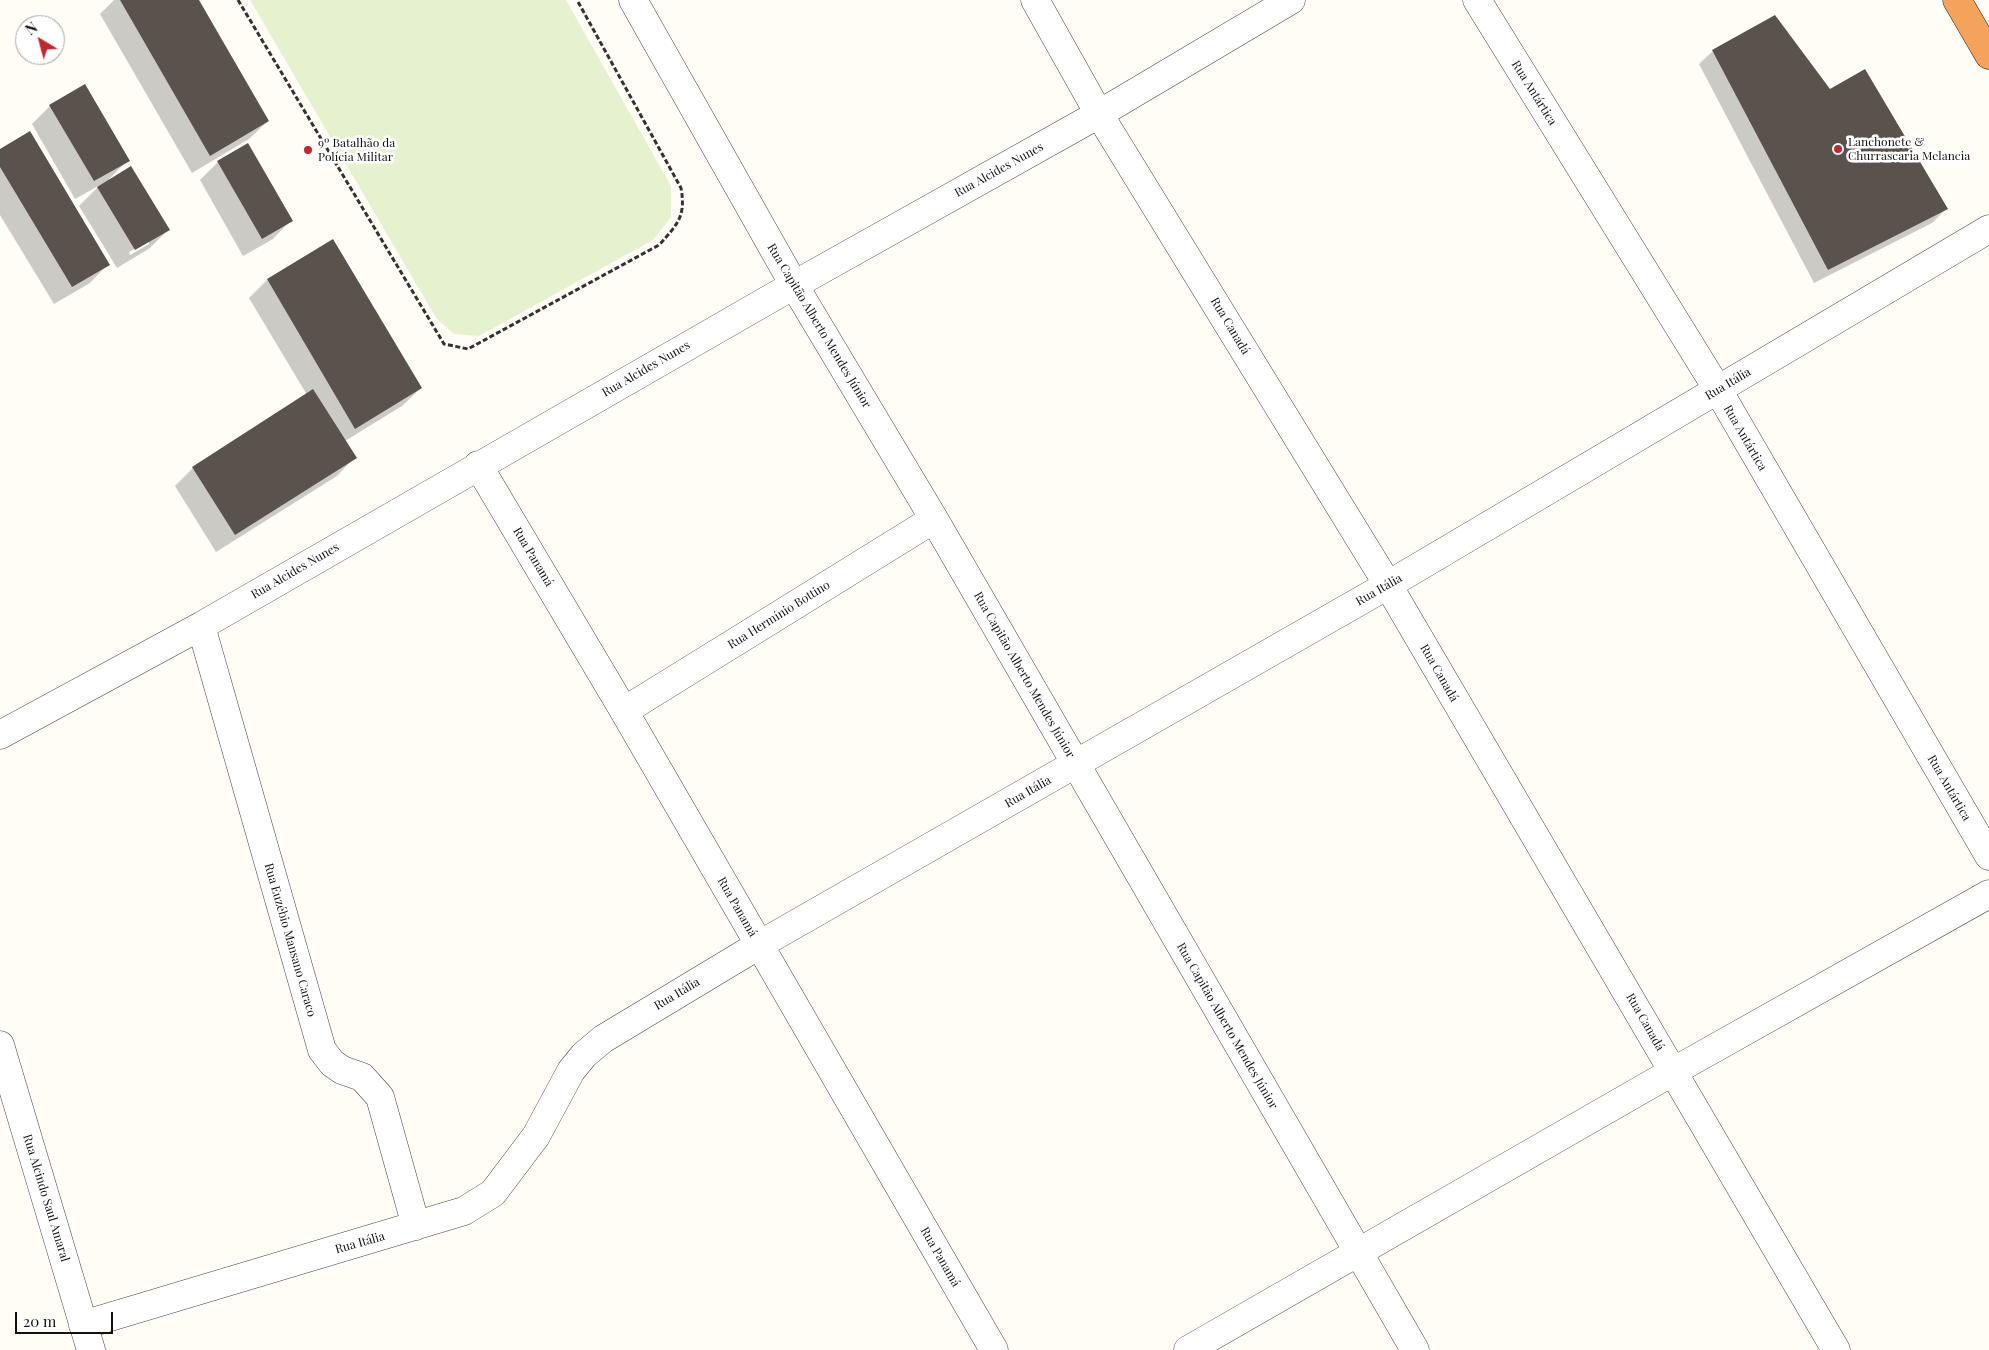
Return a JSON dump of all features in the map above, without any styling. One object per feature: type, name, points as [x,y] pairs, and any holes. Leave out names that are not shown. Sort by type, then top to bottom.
[{"type":"highway","points":[[1957,0],[1989,55]]},
{"type":"street","name":"Rua Capitão Alberto Mendes Júnior","points":[[633,0],[794,285],[934,519],[1415,1350]]},
{"type":"street","name":"Rua Canadá","points":[[1035,0],[1099,114],[1388,585],[1836,1350]]},
{"type":"street","name":"Rua Alcides Nunes","points":[[0,735],[201,626],[794,285],[1099,114],[1290,0]]},
{"type":"street","name":"Rua Antártica","points":[[1477,0],[1718,390],[1989,856]]},
{"type":"street","name":"Rua Itália","points":[[87,1337],[464,1211],[493,1193],[536,1136],[571,1072],[584,1055],[603,1039],[760,945],[1388,585],[1989,229]]},
{"type":"street","name":"Rua Panamá","points":[[478,466],[624,711],[994,1350]]},
{"type":"street","name":"Rua Hermínio Bottino","points":[[624,711],[934,519]]},
{"type":"street","name":"Rua Euzébio Mansano Caraco","points":[[201,626],[322,1050],[342,1070],[362,1077],[380,1097],[416,1226]]},
{"type":"street","points":[[1188,1350],[1674,1071],[1989,894]]},
{"type":"street","name":"Rua Alcindo Saul Amaral","points":[[0,1045],[87,1337]]},
{"type":"path","points":[[238,0],[444,344],[468,349],[659,245],[677,226],[684,204],[681,188],[577,0]]},
{"type":"green space","points":[[250,0],[566,0],[671,186],[671,217],[653,240],[479,336],[454,334],[436,318]]},
{"type":"building","points":[[120,0],[199,0],[269,121],[210,156]]},
{"type":"building","name":"Lanchonete & Churrascaria Melancia","points":[[1775,15],[1830,89],[1865,69],[1948,209],[1828,270],[1712,50]]},
{"type":"building","points":[[85,84],[130,161],[94,181],[49,105]]},
{"type":"building","points":[[30,131],[110,265],[72,287],[0,167],[0,149]]},
{"type":"building","points":[[248,143],[293,221],[262,239],[217,161]]},
{"type":"building","points":[[131,166],[170,230],[135,250],[97,187]]},
{"type":"building","points":[[333,239],[422,388],[355,429],[267,279]]},
{"type":"building","points":[[313,389],[357,458],[235,535],[192,467]]},
{"type":"place","name":"Lanchonete & Churrascaria Melancia","points":[[1838,149]]},
{"type":"place","name":"9º Batalhão da Polícia Militar","points":[[308,150]]}]
